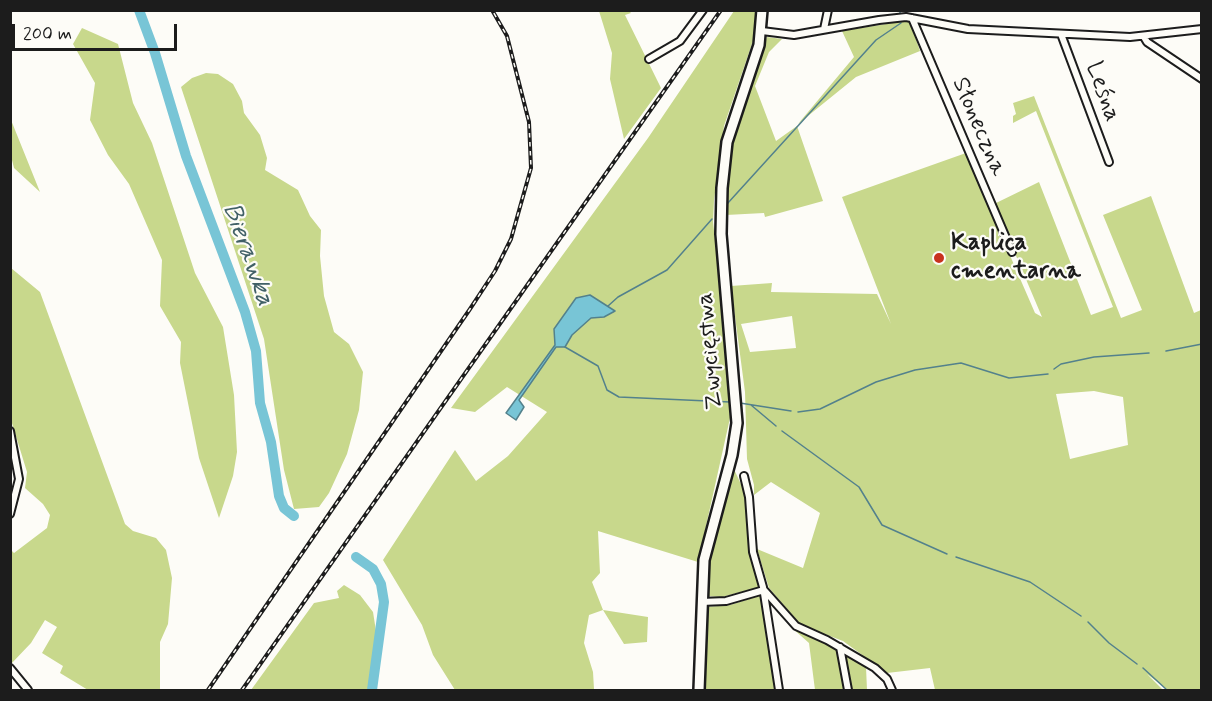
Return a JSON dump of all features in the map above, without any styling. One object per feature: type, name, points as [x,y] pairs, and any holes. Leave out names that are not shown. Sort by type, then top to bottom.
[{"type":"main road","name":"Zwycięstwa","points":[[699,690],[701,602],[707,545],[730,463],[736,430],[736,399],[721,234],[725,161],[729,134],[762,31],[762,10]]},
{"type":"street","points":[[649,59],[680,41],[703,10]]},
{"type":"street","points":[[824,29],[828,10]]},
{"type":"street","name":"Leśna","points":[[762,31],[794,35],[885,19],[912,18],[968,29],[1061,34],[1144,37],[1202,29]]},
{"type":"street","name":"Słoneczna","points":[[912,18],[1012,252]]},
{"type":"street","name":"Leśna","points":[[1061,34],[1109,162]]},
{"type":"street","points":[[1144,37],[1147,42],[1202,79]]},
{"type":"street","points":[[10,431],[17,456],[19,483],[10,514]]},
{"type":"street","points":[[744,476],[749,497],[753,552],[764,590],[779,690]]},
{"type":"street","points":[[701,602],[723,602],[764,590]]},
{"type":"street","points":[[764,590],[796,626],[840,647],[881,672],[892,690]]},
{"type":"street","points":[[840,647],[848,690]]},
{"type":"street","points":[[10,668],[28,690]]},
{"type":"green space","points":[[599,11],[629,11],[631,13],[625,15],[661,88],[624,139],[610,79],[612,53]]},
{"type":"green space","points":[[734,11],[758,11],[755,35],[724,126],[714,200],[713,222],[726,335],[730,418],[698,562],[598,531],[600,573],[592,582],[603,610],[589,615],[584,643],[593,672],[594,689],[455,690],[433,655],[422,625],[383,560],[455,450],[476,481],[508,456],[547,412],[507,387],[475,412],[451,408],[648,138]]},
{"type":"green space","points":[[910,22],[920,51],[856,77],[798,124],[854,57],[842,31]]},
{"type":"green space","points":[[82,28],[118,44],[133,103],[152,143],[195,273],[223,327],[234,395],[237,452],[233,476],[219,518],[199,458],[180,363],[181,342],[160,306],[162,260],[129,184],[108,155],[90,120],[95,83],[73,44]]},
{"type":"green space","points":[[767,37],[782,39],[769,52],[755,86],[776,141],[797,126],[823,201],[765,217],[764,213],[726,215],[732,138]]},
{"type":"green space","points":[[206,73],[218,74],[233,84],[242,101],[244,113],[260,135],[267,158],[265,170],[298,190],[310,216],[321,230],[320,256],[324,296],[334,332],[349,344],[363,372],[359,410],[347,454],[329,493],[319,507],[294,509],[284,470],[264,339],[181,87],[192,78]]},
{"type":"green space","points":[[1034,96],[1121,318],[1142,310],[1103,215],[1151,196],[1194,313],[1201,310],[1201,690],[1168,690],[1147,674],[1163,690],[935,690],[930,668],[887,673],[843,641],[801,625],[769,588],[757,549],[803,568],[820,513],[771,482],[754,495],[754,485],[747,459],[745,392],[731,286],[772,283],[771,292],[877,294],[891,324],[842,197],[966,153],[999,230],[998,236],[1002,237],[1035,313],[1042,317],[994,204],[1039,182],[1091,315],[1113,307],[1036,111],[1013,123],[1013,116],[1016,114],[1013,103]],"holes":[[[792,316],[796,348],[750,352],[741,324]],[[1094,391],[1123,397],[1128,445],[1070,459],[1056,394]]]},
{"type":"green space","points":[[10,120],[40,192],[14,168],[11,156]]},
{"type":"green space","points":[[11,268],[40,292],[125,524],[133,531],[156,538],[166,550],[172,578],[168,624],[160,642],[160,690],[88,690],[60,673],[63,666],[42,653],[57,627],[45,620],[31,643],[11,664],[11,550],[14,553],[47,528],[50,515],[43,504],[25,488],[27,472],[11,420]]},
{"type":"green space","points":[[732,465],[748,499],[748,549],[759,587],[722,597],[705,596],[712,533]]},
{"type":"green space","points":[[344,585],[360,595],[373,612],[376,631],[368,690],[251,690],[314,603],[339,598],[337,591]]},
{"type":"green space","points":[[762,595],[777,690],[705,690],[706,607],[730,605]]},
{"type":"green space","points":[[603,610],[648,617],[647,642],[624,644]]},
{"type":"green space","points":[[792,628],[835,646],[841,660],[847,690],[815,690],[809,643]]},
{"type":"green space","points":[[844,651],[869,667],[866,667],[867,690],[850,690]]},
{"type":"water","points":[[590,295],[615,311],[604,317],[591,318],[572,335],[565,347],[556,347],[519,400],[524,407],[516,420],[506,413],[555,345],[554,329],[576,298]]},
{"type":"waterway","name":"Bierawka","points":[[139,10],[155,53],[186,156],[245,312],[256,351],[260,403],[271,442],[279,496],[284,508],[294,516]]},
{"type":"waterway","points":[[727,204],[876,40],[901,23]]},
{"type":"waterway","points":[[608,306],[618,297],[667,270],[712,219]]},
{"type":"waterway","points":[[1166,351],[1202,344]]},
{"type":"waterway","points":[[565,347],[598,366],[607,390],[619,397],[730,402]]},
{"type":"waterway","points":[[1054,369],[1061,364],[1094,357],[1149,353]]},
{"type":"waterway","points":[[798,412],[820,409],[876,382],[915,370],[961,363],[1009,378],[1048,374]]},
{"type":"waterway","points":[[740,403],[791,411]]},
{"type":"waterway","points":[[751,405],[776,426]]},
{"type":"waterway","points":[[782,431],[859,487],[882,525],[947,554]]},
{"type":"waterway","name":"Bierawka","points":[[356,557],[373,569],[381,584],[384,602],[372,690]]},
{"type":"waterway","points":[[956,557],[1030,582],[1081,616]]},
{"type":"waterway","points":[[1088,622],[1109,643],[1137,664]]},
{"type":"waterway","points":[[1143,668],[1167,690]]},
{"type":"railway","points":[[208,690],[470,309],[495,271],[511,239],[531,168],[529,122],[507,36],[492,10]]},
{"type":"railway","points":[[242,690],[721,10]]},
{"type":"place","name":"Kaplica cmentarna","points":[[939,258]]}]
